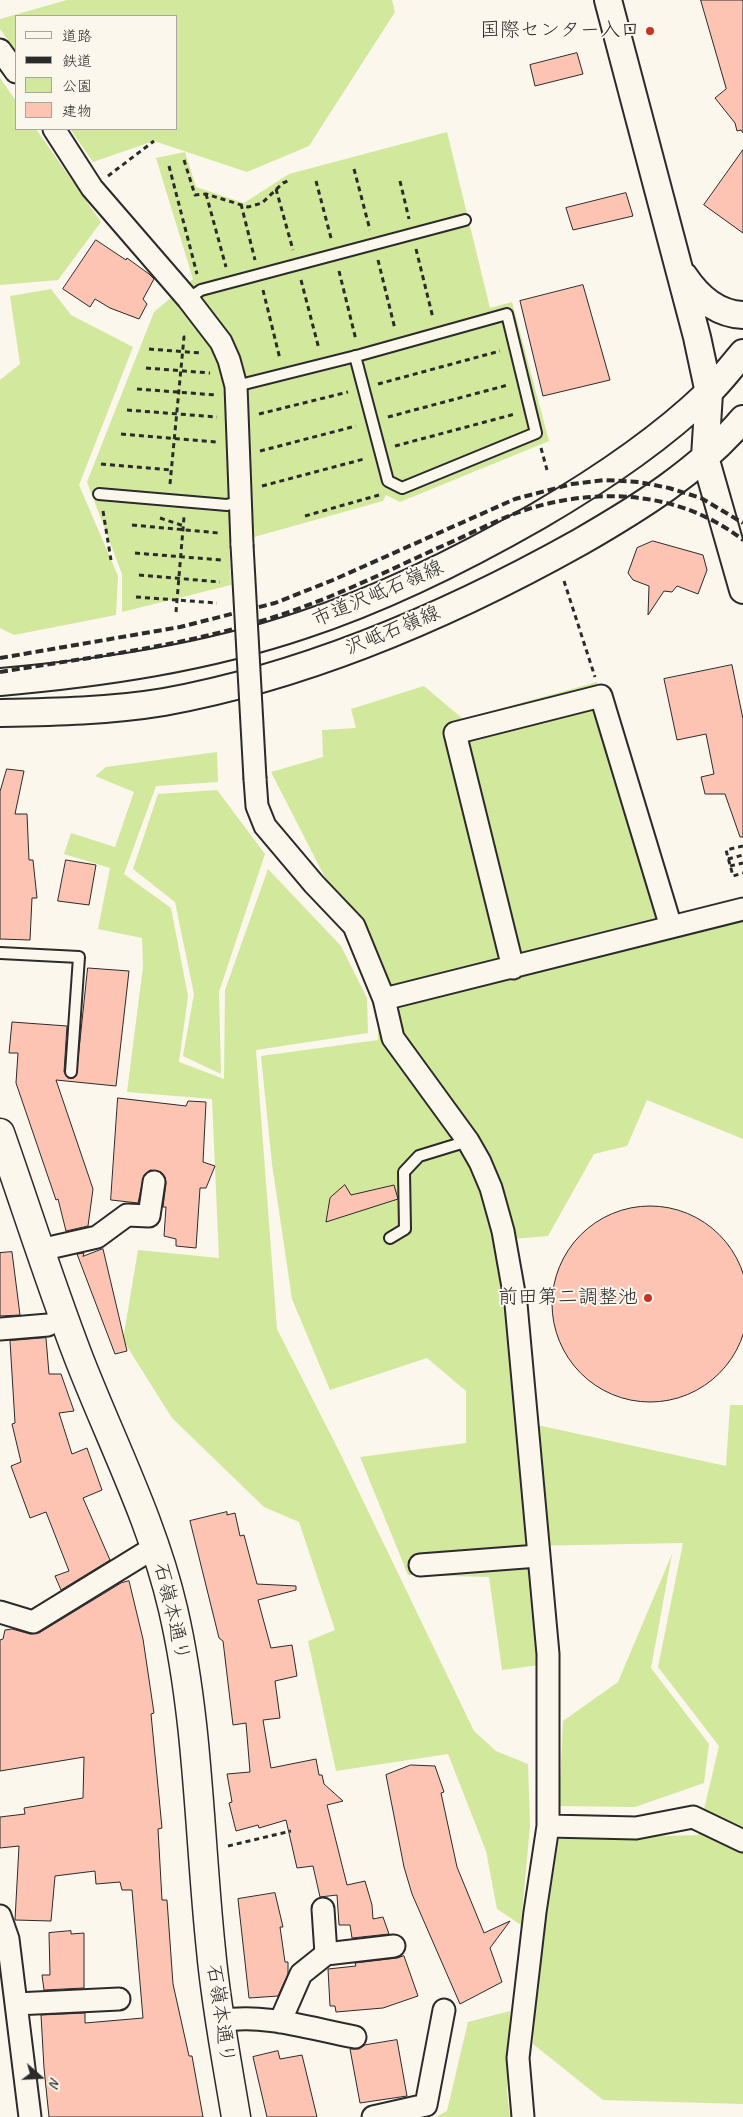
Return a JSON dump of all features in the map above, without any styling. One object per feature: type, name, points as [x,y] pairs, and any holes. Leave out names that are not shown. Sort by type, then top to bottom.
[{"type":"main road","name":"石嶺本通り","points":[[0,1133],[77,1354],[155,1547],[174,1613],[193,1743],[211,1952],[236,2117]]},
{"type":"street","points":[[608,0],[681,272],[709,393],[705,457],[743,590]]},
{"type":"street","points":[[0,50],[15,71]]},
{"type":"street","points":[[55,130],[92,188],[195,294],[222,342],[229,360],[225,385],[240,496],[233,539],[257,806],[265,826],[314,884],[354,926],[384,999],[393,1038],[468,1141],[480,1162],[491,1188],[503,1231],[514,1295],[548,1654],[548,1826],[535,1912],[518,2058],[523,2117]]},
{"type":"street","points":[[681,272],[693,289],[715,307],[731,314],[743,315]]},
{"type":"street","name":"市道沢岻石嶺線","points":[[0,682],[70,676],[180,658],[234,646],[293,629],[352,608],[479,549],[557,504],[648,445],[709,393],[743,354]]},
{"type":"street","points":[[709,393],[741,429]]},
{"type":"street","name":"沢岻石嶺線","points":[[0,713],[82,711],[163,702],[222,689],[348,650],[452,606],[553,557],[663,491],[741,429]]},
{"type":"street","points":[[513,968],[455,733],[601,696],[671,927]]},
{"type":"street","points":[[384,999],[743,909]]},
{"type":"street","points":[[40,1250],[97,1237],[127,1215],[149,1216],[154,1182]]},
{"type":"street","points":[[0,1330],[48,1325]]},
{"type":"street","points":[[0,1612],[33,1622],[155,1547]]},
{"type":"street","points":[[420,1565],[538,1556]]},
{"type":"street","points":[[548,1826],[636,1828],[693,1817],[743,1841]]},
{"type":"street","points":[[323,1909],[326,1954]]},
{"type":"street","points":[[0,1916],[8,1938],[6,1982],[16,2004],[30,2117]]},
{"type":"street","points":[[280,2022],[301,1974],[326,1954],[394,1946]]},
{"type":"street","points":[[16,2004],[118,1999]]},
{"type":"street","points":[[373,2117],[426,2105],[444,2010]]},
{"type":"street","points":[[220,2021],[237,2018],[261,2019],[355,2037]]},
{"type":"lane","points":[[195,294],[230,282],[465,220]]},
{"type":"lane","points":[[225,385],[355,356],[507,314],[536,433],[402,488],[388,481],[355,356]]},
{"type":"lane","points":[[99,494],[227,505],[240,496]]},
{"type":"lane","points":[[0,953],[79,957],[70,1072]]},
{"type":"lane","points":[[390,1238],[405,1229],[404,1172],[419,1156],[468,1141]]},
{"type":"path","points":[[92,188],[154,141]]},
{"type":"path","points":[[184,160],[195,195],[206,194],[248,207],[262,203],[283,182],[290,180]]},
{"type":"path","points":[[169,166],[195,294]]},
{"type":"path","points":[[400,181],[437,334]]},
{"type":"path","points":[[206,194],[230,282]]},
{"type":"path","points":[[168,500],[184,337],[191,338]]},
{"type":"path","points":[[149,349],[209,354]]},
{"type":"path","points":[[146,368],[181,371],[225,385]]},
{"type":"path","points":[[136,389],[178,392],[225,385]]},
{"type":"path","points":[[128,410],[225,418]]},
{"type":"path","points":[[240,496],[381,452],[531,410]]},
{"type":"path","points":[[536,433],[547,470]]},
{"type":"path","points":[[120,434],[225,442]]},
{"type":"path","points":[[101,464],[171,470]]},
{"type":"path","points":[[305,516],[380,495],[388,481]]},
{"type":"path","points":[[99,494],[106,521],[111,560]]},
{"type":"path","points":[[176,612],[186,501]]},
{"type":"path","points":[[132,525],[183,530],[233,539]]},
{"type":"path","points":[[135,553],[222,560]]},
{"type":"path","points":[[139,575],[220,582]]},
{"type":"path","points":[[564,581],[601,696]]},
{"type":"path","points":[[136,597],[217,604]]},
{"type":"path","points":[[743,846],[726,850],[733,876],[743,873]]},
{"type":"path","points":[[728,859],[743,855]]},
{"type":"path","points":[[730,866],[743,863]]},
{"type":"path","points":[[220,1848],[291,1830]]},
{"type":"green space","points":[[67,0],[392,0],[395,12],[309,146],[247,172],[154,141],[93,162],[71,130],[178,130],[178,15],[15,15],[15,51],[0,29],[0,19]]},
{"type":"green space","points":[[0,78],[15,100],[15,130],[37,130],[101,222],[58,280],[0,285]]},
{"type":"green space","points":[[447,132],[490,308],[512,302],[549,441],[400,502],[386,495],[383,501],[229,544],[231,585],[122,612],[122,574],[87,482],[154,312],[193,279],[156,158],[185,152],[196,187],[244,203],[289,174]]},
{"type":"green space","points":[[51,289],[71,315],[133,347],[79,485],[118,576],[116,615],[14,635],[0,628],[0,380],[20,364],[10,296]]},
{"type":"green space","points":[[597,682],[664,936],[743,916],[743,1139],[647,1100],[627,1146],[594,1154],[548,1236],[512,1239],[537,1425],[726,1466],[730,1405],[743,1405],[743,2104],[603,2100],[533,2044],[538,1969],[559,1839],[698,1835],[719,1746],[658,1667],[683,1543],[525,1546],[540,1665],[502,1670],[489,1577],[408,1575],[360,1457],[466,1443],[466,1391],[427,1358],[330,1390],[292,1299],[272,1164],[261,1056],[378,1040],[379,983],[271,772],[323,757],[322,730],[356,728],[351,709],[424,686],[463,719]]},
{"type":"green space","points":[[217,752],[218,782],[156,786],[124,874],[171,908],[188,996],[179,1062],[224,1079],[225,990],[268,869],[341,946],[367,998],[368,1033],[256,1050],[277,1329],[341,1455],[474,1731],[496,1751],[528,1764],[530,1826],[521,1925],[497,1909],[486,1851],[448,1754],[336,1771],[308,1641],[335,1630],[299,1522],[264,1507],[172,1418],[123,1340],[138,1250],[219,1258],[212,1099],[127,1092],[143,967],[142,938],[98,929],[110,868],[64,854],[71,833],[115,847],[134,792],[95,776],[106,767]]},
{"type":"green space","points":[[217,790],[265,854],[219,992],[221,1074],[183,1056],[194,994],[175,902],[133,869],[158,794]]},
{"type":"green space","points":[[672,1554],[651,1668],[709,1744],[704,1783],[635,1807],[559,1806],[563,1721],[618,1682]]},
{"type":"green space","points":[[510,2011],[507,2092],[510,2117],[436,2117],[447,2111],[468,2022]]},
{"type":"building","points":[[701,0],[743,0],[743,133],[741,130],[737,131],[735,123],[715,98],[726,89]]},
{"type":"building","points":[[577,53],[583,74],[535,86],[530,65]]},
{"type":"building","points":[[743,150],[743,233],[704,205]]},
{"type":"building","points":[[626,193],[633,216],[573,230],[566,208]]},
{"type":"building","points":[[96,240],[126,260],[127,258],[154,279],[143,299],[147,304],[139,319],[110,308],[95,299],[90,307],[63,289]]},
{"type":"building","points":[[583,285],[610,380],[543,396],[520,301]]},
{"type":"building","points":[[653,541],[703,555],[707,570],[698,594],[677,586],[672,592],[664,591],[648,615],[649,586],[633,580],[628,573],[637,548]]},
{"type":"building","points":[[732,665],[743,719],[743,837],[740,837],[725,794],[705,794],[701,777],[714,774],[706,734],[677,740],[664,679]]},
{"type":"building","points":[[7,769],[24,771],[15,814],[27,814],[29,860],[33,860],[37,898],[32,898],[30,940],[0,939],[0,792]]},
{"type":"building","points":[[66,860],[96,865],[89,905],[58,901]]},
{"type":"building","points":[[88,968],[129,971],[116,1086],[56,1080],[93,1189],[88,1226],[66,1231],[58,1199],[56,1200],[16,1083],[18,1053],[9,1053],[12,1022],[67,1026],[64,1072],[68,1078],[76,1076]]},
{"type":"building","points":[[118,1098],[186,1106],[188,1101],[206,1102],[203,1162],[215,1166],[206,1188],[200,1188],[196,1248],[176,1246],[176,1239],[164,1236],[166,1207],[163,1207],[166,1183],[165,1177],[161,1172],[150,1170],[144,1175],[138,1203],[111,1200]]},
{"type":"building","points":[[345,1185],[351,1195],[394,1185],[398,1199],[326,1222],[330,1198]]},
{"type":"building","name":"前田第二調整池","points":[[640,1206],[660,1206],[688,1213],[705,1222],[726,1242],[741,1266],[744,1276],[744,1332],[741,1342],[732,1359],[712,1380],[688,1395],[660,1402],[640,1402],[612,1395],[595,1386],[574,1366],[559,1342],[552,1314],[552,1294],[559,1266],[568,1249],[588,1228],[612,1213]]},
{"type":"building","points":[[103,1249],[127,1351],[115,1354],[77,1254],[84,1253],[83,1256]]},
{"type":"building","points":[[12,1252],[20,1315],[0,1316],[0,1253]]},
{"type":"building","points":[[46,1338],[49,1374],[61,1374],[74,1411],[59,1413],[72,1454],[87,1448],[102,1490],[83,1498],[110,1560],[61,1590],[55,1576],[69,1571],[46,1512],[30,1518],[11,1466],[21,1462],[12,1424],[15,1423],[10,1341]]},
{"type":"building","points":[[227,1512],[227,1515],[235,1513],[240,1536],[244,1535],[257,1584],[296,1586],[296,1590],[258,1600],[271,1648],[292,1645],[297,1676],[275,1681],[280,1718],[263,1720],[271,1768],[316,1759],[319,1775],[322,1775],[324,1784],[343,1801],[327,1805],[347,1885],[365,1881],[372,1905],[373,1919],[383,1917],[389,1934],[352,1938],[350,1925],[339,1925],[337,1895],[320,1897],[313,1866],[297,1868],[286,1820],[259,1828],[258,1825],[236,1831],[229,1803],[232,1802],[227,1774],[250,1772],[246,1723],[233,1725],[223,1641],[219,1638],[190,1521]]},
{"type":"building","points":[[129,1581],[143,1639],[154,1713],[151,1714],[162,1828],[158,1829],[162,1900],[167,1900],[173,1984],[189,2056],[192,2056],[203,2117],[49,2117],[41,2015],[85,2013],[85,2023],[143,2018],[132,1890],[122,1890],[120,1882],[96,1884],[95,1871],[55,1876],[51,1921],[15,1920],[19,1846],[0,1848],[0,1817],[25,1814],[24,1808],[83,1798],[84,1757],[0,1771],[0,1640],[3,1639],[5,1630],[12,1629],[30,1634],[39,1633],[121,1583]]},
{"type":"building","points":[[411,1765],[435,1766],[444,1792],[441,1793],[457,1867],[484,1933],[510,1921],[490,1948],[502,1982],[460,2004],[412,1894],[404,1867],[386,1775]]},
{"type":"building","points":[[275,1893],[283,1927],[280,1927],[285,1962],[288,1962],[288,1974],[278,1996],[249,1998],[238,1899]]},
{"type":"building","points":[[71,1931],[71,1934],[84,1933],[84,1988],[44,1990],[42,1975],[50,1975],[49,1933]]},
{"type":"building","points":[[404,1956],[418,1996],[383,2008],[336,2012],[335,2006],[330,2006],[328,1969],[356,1966],[355,1963]]},
{"type":"building","points":[[397,2040],[407,2096],[360,2103],[350,2049],[359,2049],[365,2045]]},
{"type":"building","points":[[278,2051],[280,2059],[302,2055],[317,2117],[267,2117],[253,2057]]},
{"type":"railway","points":[[0,658],[180,627],[275,603],[333,580],[515,499],[572,484],[604,480],[639,482],[669,488],[701,498],[743,523]]},
{"type":"railway","points":[[0,672],[172,643],[206,636],[274,617],[337,594],[519,512],[577,498],[606,496],[664,502],[692,511],[718,523],[743,540]]},
{"type":"place","name":"国際センター入口","points":[[650,31]]},
{"type":"place","name":"前田第二調整池","points":[[648,1298]]}]
